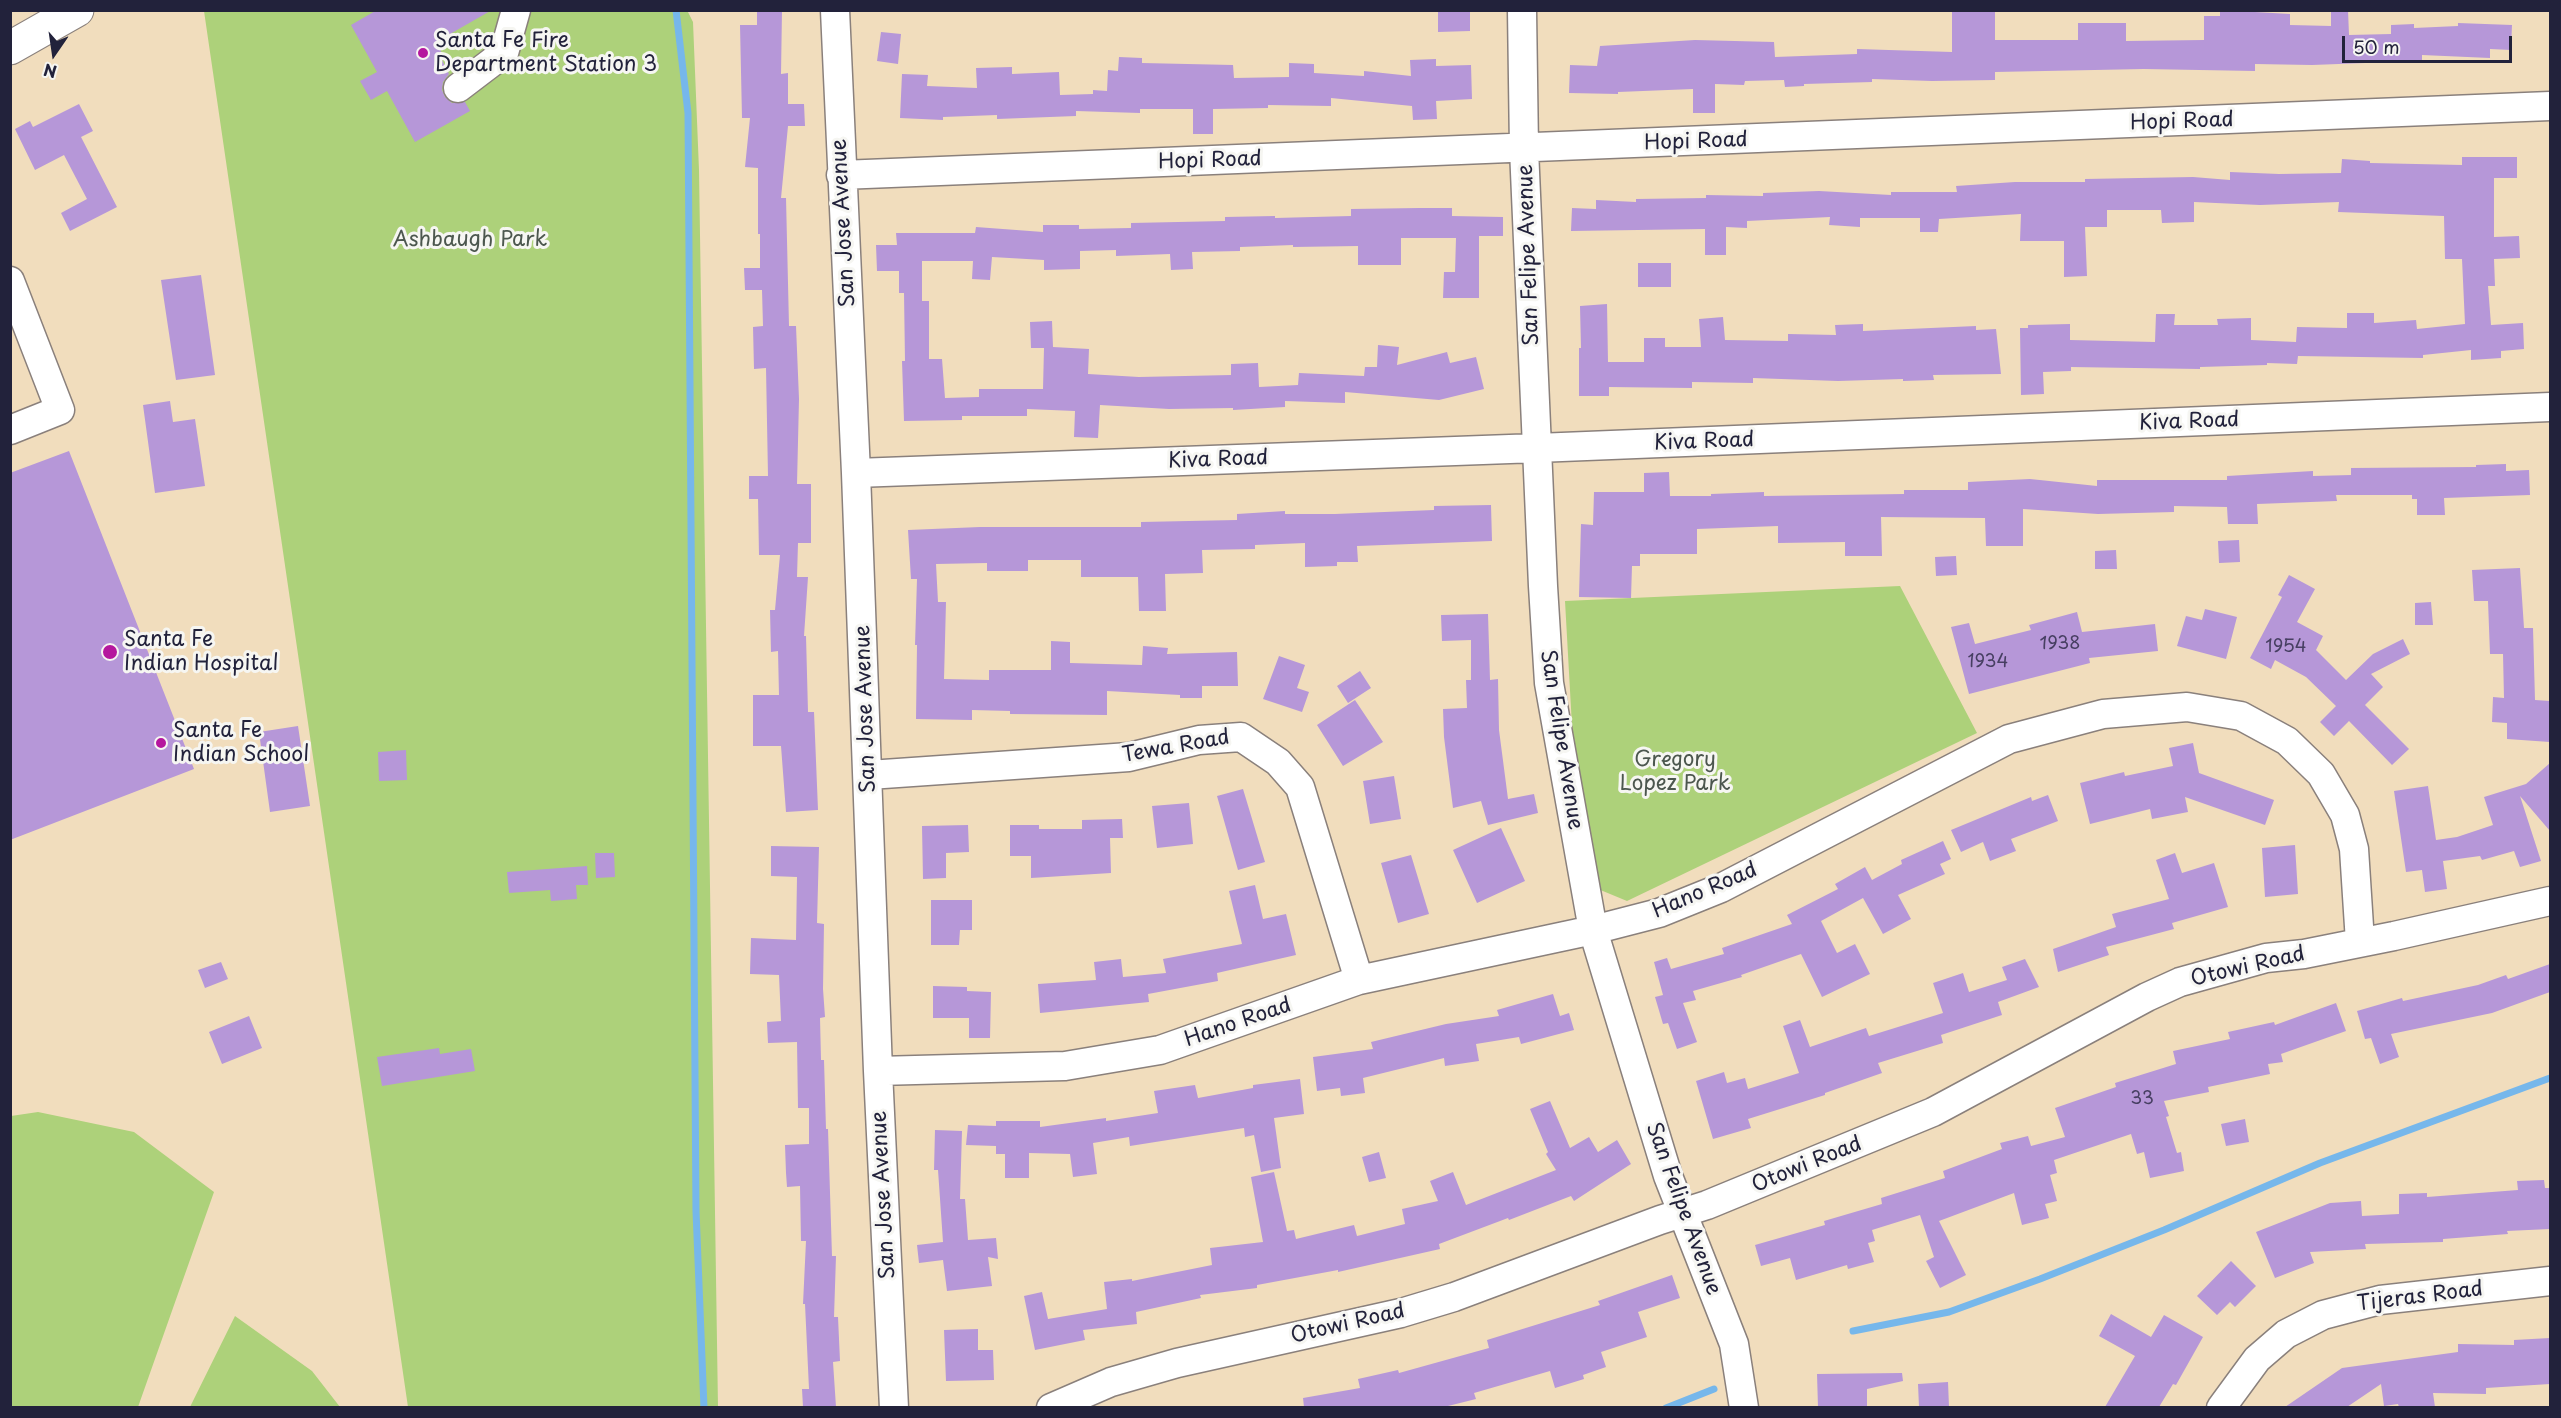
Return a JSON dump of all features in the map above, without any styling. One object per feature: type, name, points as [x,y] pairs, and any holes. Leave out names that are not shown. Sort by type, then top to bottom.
[{"type":"main road","points":[[10,48],[77,10]]},
{"type":"street","points":[[458,88],[504,53],[516,10]]},
{"type":"street","name":"San Jose Avenue","points":[[835,10],[869,775],[878,1071],[894,1407]]},
{"type":"street","name":"San Felipe Avenue","points":[[1522,10],[1524,149],[1549,683],[1593,930],[1668,1176],[1734,1344],[1740,1406]]},
{"type":"street","name":"Hopi Road","points":[[841,175],[2550,106]]},
{"type":"street","points":[[10,281],[60,410],[10,430]]},
{"type":"street","name":"Kiva Road","points":[[856,473],[2550,407]]},
{"type":"street","name":"Hano Road","points":[[878,1071],[1065,1066],[1160,1050],[1359,980],[1593,930],[1659,913],[1703,897],[2009,739],[2103,714],[2187,707],[2241,716],[2287,741],[2321,774],[2345,815],[2355,849],[2360,942]]},
{"type":"street","name":"Tewa Road","points":[[869,775],[1129,757],[1199,740],[1241,737],[1278,762],[1300,787],[1359,980]]},
{"type":"street","name":"Otowi Road","points":[[1051,1407],[1111,1382],[1177,1363],[1433,1304],[1707,1205],[1933,1112],[2147,997],[2180,982],[2266,958],[2304,954],[2518,910],[2550,901]]},
{"type":"street","name":"Tijeras Road","points":[[2222,1407],[2257,1359],[2286,1334],[2323,1315],[2380,1300],[2550,1281]]},
{"type":"green space","name":"Ashbaugh Park","points":[[687,10],[693,22],[699,170],[718,1407],[408,1407],[204,11]]},
{"type":"green space","name":"Gregory Lopez Park","points":[[1900,586],[1977,733],[1627,901],[1598,889],[1572,726],[1565,601]]},
{"type":"green space","points":[[38,1112],[134,1132],[214,1192],[138,1407],[11,1407],[11,1116]]},
{"type":"green space","points":[[235,1316],[312,1371],[340,1407],[190,1407]]},
{"type":"building","points":[[377,10],[492,10],[436,42],[445,59],[442,60],[449,74],[443,82],[442,90],[445,97],[452,103],[465,102],[470,111],[415,142],[387,91],[371,100],[360,81],[377,72],[351,25]]},
{"type":"building","points":[[757,10],[782,10],[781,74],[788,73],[788,104],[804,104],[805,126],[788,126],[781,198],[786,198],[789,326],[796,326],[799,399],[797,484],[811,484],[811,543],[798,543],[797,577],[808,577],[804,636],[806,636],[808,712],[814,712],[818,810],[786,812],[781,746],[753,746],[753,695],[779,695],[778,651],[771,652],[770,610],[775,610],[780,555],[759,555],[758,499],[749,499],[749,476],[768,476],[766,368],[754,369],[753,327],[763,326],[762,290],[745,290],[744,268],[760,268],[760,234],[758,234],[758,168],[745,167],[750,118],[742,118],[740,25],[757,25]]},
{"type":"building","points":[[1438,10],[1470,10],[1470,31],[1438,32]]},
{"type":"building","points":[[1952,10],[1995,10],[1995,40],[2078,40],[2078,23],[2126,23],[2126,41],[2204,40],[2204,16],[2220,16],[2220,10],[2290,14],[2290,25],[2331,26],[2331,10],[2348,10],[2349,35],[2391,34],[2391,25],[2414,24],[2414,28],[2458,26],[2458,23],[2512,25],[2511,50],[2490,49],[2490,58],[2422,55],[2422,60],[2392,62],[2312,65],[2255,64],[2255,71],[2144,69],[1995,72],[1995,80],[1872,79],[1872,82],[1804,84],[1804,86],[1785,87],[1784,80],[1745,81],[1744,85],[1715,84],[1715,113],[1693,113],[1693,89],[1618,92],[1618,94],[1569,93],[1570,65],[1597,66],[1600,46],[1695,40],[1774,42],[1775,57],[1857,54],[1857,49],[1952,52]]},
{"type":"building","points":[[881,32],[901,34],[898,64],[877,61]]},
{"type":"building","points":[[1119,57],[1142,58],[1142,63],[1233,65],[1234,78],[1289,77],[1289,63],[1314,64],[1314,73],[1364,76],[1364,71],[1411,76],[1410,60],[1436,59],[1436,66],[1471,65],[1472,99],[1436,101],[1437,119],[1413,120],[1412,106],[1331,98],[1331,106],[1268,105],[1268,108],[1213,109],[1213,134],[1193,134],[1193,109],[1140,109],[1140,113],[1076,111],[1076,116],[997,119],[997,115],[943,117],[943,120],[900,118],[902,74],[928,75],[927,86],[977,88],[976,68],[1012,67],[1012,74],[1059,72],[1060,95],[1093,94],[1093,90],[1107,91],[1108,70],[1118,71]]},
{"type":"building","points":[[79,104],[93,131],[81,137],[117,207],[70,231],[61,213],[87,199],[64,155],[35,170],[15,129],[30,121],[33,127]]},
{"type":"building","points":[[2462,157],[2517,157],[2517,178],[2494,178],[2494,237],[2519,236],[2520,258],[2494,259],[2495,286],[2488,286],[2491,325],[2523,323],[2524,349],[2501,351],[2501,358],[2471,360],[2471,350],[2423,355],[2423,358],[2298,356],[2297,364],[2267,363],[2267,365],[2200,367],[2200,369],[2071,367],[2071,371],[2043,372],[2044,394],[2021,395],[2020,328],[2028,328],[2028,325],[2070,324],[2070,340],[2155,342],[2156,314],[2175,314],[2174,325],[2218,325],[2217,319],[2251,318],[2251,340],[2296,342],[2297,327],[2347,328],[2347,313],[2374,313],[2374,323],[2416,320],[2417,329],[2465,324],[2462,259],[2445,259],[2444,216],[2338,212],[2339,202],[2260,205],[2194,202],[2194,222],[2162,223],[2161,210],[2107,210],[2107,227],[2085,227],[2087,276],[2064,277],[2064,241],[2020,241],[2021,214],[1939,219],[1938,232],[1920,232],[1920,218],[1860,218],[1860,227],[1829,225],[1830,217],[1747,221],[1747,228],[1726,227],[1726,255],[1705,255],[1705,229],[1571,231],[1572,208],[1596,209],[1596,200],[1636,202],[1636,199],[1706,198],[1706,195],[1763,196],[1763,193],[1819,191],[1891,195],[1891,192],[1957,192],[1956,186],[2015,182],[2085,182],[2085,179],[2193,177],[2230,180],[2230,172],[2341,173],[2342,159],[2370,161],[2370,163],[2462,165]]},
{"type":"building","points":[[1452,208],[1452,216],[1503,217],[1503,236],[1479,236],[1479,298],[1443,298],[1444,272],[1455,272],[1456,238],[1401,238],[1401,265],[1358,265],[1358,246],[1293,247],[1293,245],[1240,247],[1240,251],[1192,252],[1193,269],[1171,270],[1170,254],[1116,256],[1116,250],[1080,251],[1080,269],[1044,270],[1044,260],[992,257],[990,280],[972,279],[973,261],[922,261],[922,301],[929,301],[929,359],[942,359],[945,398],[979,397],[979,389],[1043,389],[1044,348],[1031,348],[1030,322],[1052,321],[1053,347],[1089,349],[1088,374],[1139,377],[1231,375],[1231,364],[1258,363],[1259,387],[1298,385],[1299,373],[1364,376],[1365,367],[1377,367],[1378,345],[1399,347],[1397,365],[1447,352],[1450,363],[1476,357],[1484,389],[1439,400],[1345,392],[1345,403],[1285,401],[1285,407],[1233,410],[1233,408],[1169,409],[1100,405],[1098,438],[1074,437],[1075,411],[1027,409],[1027,416],[962,416],[962,420],[904,421],[902,361],[905,361],[904,293],[899,293],[899,271],[877,271],[876,245],[897,245],[896,233],[975,233],[976,227],[1043,232],[1043,225],[1079,225],[1079,229],[1131,228],[1131,223],[1225,221],[1225,217],[1351,216],[1351,209]]},
{"type":"building","points":[[1638,263],[1671,263],[1671,287],[1638,287]]},
{"type":"building","points":[[201,275],[215,375],[176,380],[161,280]]},
{"type":"building","points":[[1607,304],[1608,362],[1644,362],[1644,338],[1665,338],[1665,347],[1701,347],[1699,319],[1723,317],[1725,340],[1788,341],[1788,334],[1836,335],[1835,325],[1863,324],[1863,331],[1976,326],[1976,330],[1996,329],[2001,374],[1933,375],[1934,380],[1903,381],[1903,379],[1838,381],[1753,378],[1753,383],[1692,382],[1692,388],[1609,387],[1609,396],[1579,396],[1580,306]]},
{"type":"building","points":[[170,401],[173,422],[195,419],[205,486],[155,493],[143,405]]},
{"type":"building","name":"Santa Fe Indian Hospital","points":[[69,451],[194,769],[10,840],[10,473]]},
{"type":"building","points":[[2506,464],[2506,471],[2529,470],[2530,495],[2444,498],[2445,515],[2417,515],[2417,499],[2412,499],[2412,495],[2336,495],[2337,501],[2257,504],[2258,524],[2228,524],[2227,507],[2174,506],[2174,512],[2098,514],[2023,509],[2023,546],[1986,546],[1985,518],[1881,517],[1882,556],[1845,556],[1845,542],[1778,543],[1778,526],[1697,529],[1697,554],[1640,554],[1640,566],[1632,566],[1631,598],[1579,597],[1581,524],[1593,525],[1594,492],[1644,492],[1644,473],[1669,472],[1670,496],[1764,492],[1764,496],[1904,494],[1904,490],[1968,490],[1968,482],[2030,479],[2097,486],[2097,480],[2227,480],[2227,476],[2313,471],[2313,476],[2351,475],[2351,468],[2476,467],[2476,465]]},
{"type":"building","points":[[1491,505],[1492,541],[1357,546],[1358,562],[1337,562],[1337,566],[1305,567],[1305,543],[1255,545],[1255,549],[1202,550],[1203,573],[1165,574],[1166,611],[1139,611],[1138,577],[1081,577],[1081,560],[1028,560],[1028,571],[987,571],[987,563],[936,564],[938,602],[946,602],[944,679],[989,680],[989,670],[1051,670],[1051,641],[1070,642],[1070,663],[1142,665],[1143,646],[1168,648],[1167,654],[1237,652],[1238,686],[1202,686],[1202,698],[1107,691],[1107,715],[1010,714],[1010,711],[972,710],[972,720],[916,719],[917,579],[911,579],[908,530],[980,527],[1141,527],[1141,522],[1237,520],[1237,514],[1285,511],[1285,514],[1335,514],[1434,510],[1434,506]]},
{"type":"building","points":[[2239,540],[2240,562],[2219,563],[2218,541]]},
{"type":"building","points":[[2116,550],[2117,569],[2095,569],[2095,551]]},
{"type":"building","points":[[1956,556],[1957,575],[1936,576],[1935,557]]},
{"type":"building","points":[[2520,568],[2524,628],[2533,628],[2535,700],[2550,701],[2550,742],[2507,739],[2507,723],[2492,722],[2493,697],[2504,698],[2503,654],[2490,654],[2488,601],[2474,601],[2472,570]]},
{"type":"building","points":[[2289,575],[2315,589],[2297,622],[2323,636],[2316,650],[2346,680],[2373,654],[2403,639],[2410,654],[2371,674],[2383,687],[2365,705],[2409,749],[2392,765],[2349,721],[2334,736],[2320,722],[2336,706],[2306,677],[2275,660],[2271,669],[2250,658],[2282,597],[2278,595]]},
{"type":"building","points":[[2431,602],[2433,625],[2415,625],[2415,603]]},
{"type":"building","points":[[2205,609],[2237,617],[2226,659],[2177,646],[2186,616],[2202,620]]},
{"type":"building","points":[[2077,612],[2082,632],[2155,624],[2158,651],[2089,658],[2090,663],[1969,694],[1951,627],[1969,623],[1975,644],[2031,630],[2029,625]]},
{"type":"building","points":[[1488,614],[1490,680],[1498,679],[1499,730],[1508,799],[1534,794],[1538,813],[1488,825],[1481,801],[1453,808],[1444,737],[1443,709],[1467,708],[1466,680],[1471,680],[1471,640],[1442,641],[1441,615]]},
{"type":"building","points":[[1279,656],[1305,665],[1297,688],[1309,692],[1302,712],[1263,699]]},
{"type":"building","points":[[1360,671],[1371,688],[1348,703],[1337,686]]},
{"type":"building","points":[[1355,700],[1383,742],[1343,766],[1317,725]]},
{"type":"building","points":[[298,726],[310,806],[270,812],[259,732]]},
{"type":"building","points":[[2193,743],[2199,773],[2274,800],[2265,825],[2185,797],[2188,812],[2152,819],[2150,809],[2090,824],[2080,783],[2124,772],[2125,776],[2173,766],[2169,748]]},
{"type":"building","points":[[406,750],[407,780],[379,781],[378,752]]},
{"type":"building","points":[[2550,763],[2550,831],[2520,796],[2541,861],[2520,867],[2514,851],[2482,860],[2480,856],[2443,861],[2447,889],[2425,892],[2422,870],[2406,872],[2394,791],[2428,786],[2436,840],[2457,837],[2493,825],[2484,797],[2526,784]]},
{"type":"building","points":[[1394,776],[1401,819],[1370,824],[1363,781]]},
{"type":"building","points":[[1243,789],[1265,862],[1238,870],[1217,796]]},
{"type":"building","points":[[2048,795],[2058,821],[2011,839],[2016,851],[1990,861],[1983,842],[1961,852],[1951,830],[2031,797],[2032,801]]},
{"type":"building","points":[[1189,803],[1193,844],[1157,848],[1152,806]]},
{"type":"building","points":[[1122,819],[1123,838],[1110,838],[1111,873],[1031,878],[1031,856],[1010,856],[1010,825],[1039,825],[1039,829],[1082,829],[1082,820]]},
{"type":"building","points":[[968,825],[969,852],[946,853],[946,878],[923,879],[922,826]]},
{"type":"building","points":[[1501,828],[1525,881],[1477,903],[1453,850]]},
{"type":"building","points":[[1943,841],[1951,859],[1940,864],[1945,874],[1898,895],[1911,919],[1883,934],[1863,898],[1821,921],[1837,953],[1855,944],[1870,974],[1822,997],[1801,954],[1741,975],[1742,977],[1693,991],[1696,1000],[1683,1003],[1697,1042],[1677,1049],[1668,1023],[1663,1024],[1655,997],[1663,995],[1654,962],[1667,958],[1671,969],[1724,954],[1722,948],[1792,924],[1787,915],[1838,889],[1835,884],[1865,867],[1872,880],[1902,864],[1901,860]]},
{"type":"building","points":[[2295,845],[2298,894],[2265,897],[2262,848]]},
{"type":"building","points":[[771,846],[819,847],[817,923],[824,924],[825,1017],[820,1018],[821,1060],[824,1060],[826,1129],[828,1129],[832,1256],[836,1256],[834,1317],[838,1317],[840,1361],[833,1362],[836,1407],[803,1407],[802,1389],[809,1389],[805,1304],[803,1304],[806,1241],[801,1241],[800,1186],[787,1187],[785,1145],[809,1144],[809,1108],[798,1108],[797,1042],[768,1043],[767,1022],[781,1021],[779,975],[750,974],[751,938],[796,940],[797,877],[771,876]]},
{"type":"building","points":[[595,853],[614,853],[615,877],[596,878]]},
{"type":"building","points":[[2175,853],[2182,873],[2214,863],[2228,907],[2172,923],[2174,929],[2106,947],[2109,955],[2058,972],[2053,949],[2116,927],[2112,914],[2169,899],[2156,860]]},
{"type":"building","points":[[1411,855],[1429,914],[1398,923],[1381,863]]},
{"type":"building","points":[[587,866],[588,885],[576,885],[577,899],[551,901],[550,890],[509,893],[507,872]]},
{"type":"building","points":[[1255,885],[1263,919],[1286,914],[1296,955],[1217,973],[1218,981],[1148,994],[1149,1002],[1040,1013],[1038,984],[1096,980],[1094,962],[1121,959],[1123,977],[1166,973],[1163,959],[1242,944],[1229,891]]},
{"type":"building","points":[[931,900],[972,900],[972,930],[960,930],[959,945],[931,945]]},
{"type":"building","points":[[2025,959],[2039,987],[1998,1002],[2002,1015],[1941,1035],[1943,1043],[1878,1063],[1882,1073],[1825,1093],[1825,1095],[1748,1119],[1751,1128],[1713,1139],[1696,1081],[1724,1072],[1727,1083],[1745,1078],[1748,1089],[1799,1073],[1783,1026],[1800,1020],[1810,1047],[1866,1028],[1869,1036],[1943,1013],[1933,983],[1963,973],[1969,992],[2007,980],[2002,967]]},
{"type":"building","points":[[221,962],[228,979],[205,988],[198,970]]},
{"type":"building","points":[[2550,964],[2550,992],[2492,1013],[2391,1034],[2399,1057],[2380,1064],[2371,1038],[2365,1039],[2357,1011],[2402,998],[2403,1001],[2478,985],[2506,975],[2508,979]]},
{"type":"building","points":[[933,986],[967,987],[967,991],[991,992],[990,1038],[969,1038],[969,1018],[933,1018]]},
{"type":"building","points":[[1553,994],[1560,1016],[1569,1013],[1574,1030],[1521,1044],[1519,1037],[1476,1044],[1479,1061],[1445,1066],[1444,1058],[1363,1078],[1365,1093],[1341,1096],[1340,1088],[1317,1091],[1313,1057],[1373,1049],[1371,1042],[1446,1024],[1499,1016],[1497,1010]]},
{"type":"building","points":[[2336,1003],[2346,1031],[2281,1054],[2283,1062],[2268,1064],[2270,1074],[2208,1087],[2209,1092],[2164,1101],[2169,1116],[2166,1117],[2177,1153],[2181,1152],[2184,1171],[2150,1178],[2144,1152],[2137,1154],[2131,1134],[2054,1160],[2057,1173],[2050,1175],[2057,1201],[2045,1204],[2049,1218],[2022,1225],[2014,1193],[1939,1221],[1966,1275],[1940,1288],[1926,1261],[1934,1257],[1920,1215],[1872,1230],[1875,1241],[1868,1243],[1874,1262],[1848,1269],[1847,1265],[1796,1280],[1790,1258],[1761,1266],[1755,1245],[1825,1225],[1824,1221],[1882,1204],[1881,1198],[1945,1178],[1943,1171],[2002,1149],[2000,1143],[2028,1136],[2031,1146],[2065,1137],[2055,1108],[2116,1087],[2115,1083],[2176,1064],[2173,1051],[2230,1039],[2228,1032],[2274,1022],[2275,1025]]},
{"type":"building","points":[[249,1016],[262,1048],[222,1064],[209,1032]]},
{"type":"building","points":[[439,1048],[440,1054],[471,1049],[475,1071],[382,1086],[377,1057]]},
{"type":"building","points":[[1300,1079],[1304,1114],[1274,1118],[1281,1168],[1261,1172],[1254,1135],[1245,1137],[1244,1128],[1130,1146],[1129,1137],[1093,1143],[1097,1174],[1073,1177],[1070,1154],[1029,1153],[1029,1178],[1005,1178],[1005,1154],[996,1154],[996,1146],[966,1145],[968,1125],[996,1126],[996,1121],[1040,1121],[1040,1127],[1106,1118],[1106,1121],[1158,1113],[1154,1091],[1195,1085],[1198,1098],[1253,1088],[1253,1085]]},
{"type":"building","points":[[1550,1101],[1570,1148],[1589,1137],[1598,1152],[1617,1140],[1631,1164],[1574,1201],[1571,1196],[1509,1220],[1508,1218],[1439,1244],[1440,1249],[1338,1272],[1338,1270],[1257,1285],[1257,1288],[1200,1295],[1201,1298],[1136,1312],[1137,1324],[1083,1330],[1085,1340],[1035,1350],[1024,1296],[1042,1292],[1048,1319],[1107,1309],[1104,1282],[1132,1279],[1132,1281],[1212,1265],[1210,1248],[1263,1242],[1251,1177],[1274,1172],[1287,1231],[1294,1230],[1296,1239],[1354,1225],[1357,1236],[1405,1224],[1402,1209],[1438,1201],[1430,1181],[1453,1172],[1466,1205],[1556,1170],[1546,1154],[1548,1152],[1530,1109]]},
{"type":"building","points":[[2245,1119],[2249,1142],[2226,1146],[2221,1124]]},
{"type":"building","points":[[935,1130],[962,1131],[960,1199],[965,1199],[968,1240],[996,1238],[998,1259],[988,1257],[992,1286],[947,1291],[943,1260],[919,1263],[917,1245],[943,1242],[938,1170],[934,1170]]},
{"type":"building","points":[[1379,1152],[1386,1178],[1369,1182],[1362,1157]]},
{"type":"building","points":[[2544,1180],[2545,1188],[2550,1188],[2550,1229],[2507,1231],[2508,1234],[2443,1239],[2443,1242],[2365,1244],[2366,1249],[2310,1252],[2314,1263],[2275,1278],[2256,1232],[2330,1203],[2361,1201],[2362,1216],[2399,1214],[2399,1194],[2427,1193],[2427,1197],[2518,1190],[2517,1181]]},
{"type":"building","points":[[2231,1261],[2256,1286],[2235,1307],[2230,1302],[2217,1315],[2197,1296]]},
{"type":"building","points":[[1672,1275],[1680,1298],[1638,1312],[1647,1337],[1601,1352],[1606,1367],[1583,1375],[1584,1379],[1555,1388],[1550,1371],[1474,1393],[1476,1399],[1444,1407],[1304,1407],[1303,1398],[1360,1388],[1358,1379],[1398,1370],[1399,1373],[1489,1348],[1487,1340],[1600,1305],[1598,1301]]},
{"type":"building","points":[[2111,1314],[2151,1337],[2164,1315],[2203,1337],[2176,1385],[2173,1384],[2159,1407],[2105,1407],[2135,1356],[2099,1336]]},
{"type":"building","points":[[978,1329],[978,1350],[993,1350],[994,1380],[946,1381],[944,1330]]},
{"type":"building","points":[[2550,1338],[2550,1384],[2486,1388],[2486,1394],[2433,1393],[2435,1407],[2399,1407],[2398,1404],[2384,1406],[2381,1384],[2347,1407],[2285,1407],[2342,1368],[2458,1352],[2458,1344],[2514,1345],[2514,1340]]},
{"type":"building","points":[[1902,1373],[1903,1381],[1867,1389],[1867,1407],[1818,1407],[1817,1374]]},
{"type":"building","points":[[1948,1382],[1949,1407],[1919,1407],[1918,1384]]},
{"type":"waterway","points":[[676,10],[688,113],[696,1211],[704,1408]]},
{"type":"waterway","points":[[1853,1331],[1949,1312],[2040,1279],[2164,1230],[2320,1163],[2550,1078]]},
{"type":"waterway","points":[[1666,1408],[1714,1389]]},
{"type":"place","name":"Santa Fe Fire Department Station 3","points":[[423,53]]},
{"type":"place","name":"Santa Fe Indian Hospital","points":[[110,652]]},
{"type":"place","name":"Santa Fe Indian School","points":[[161,743]]}]
